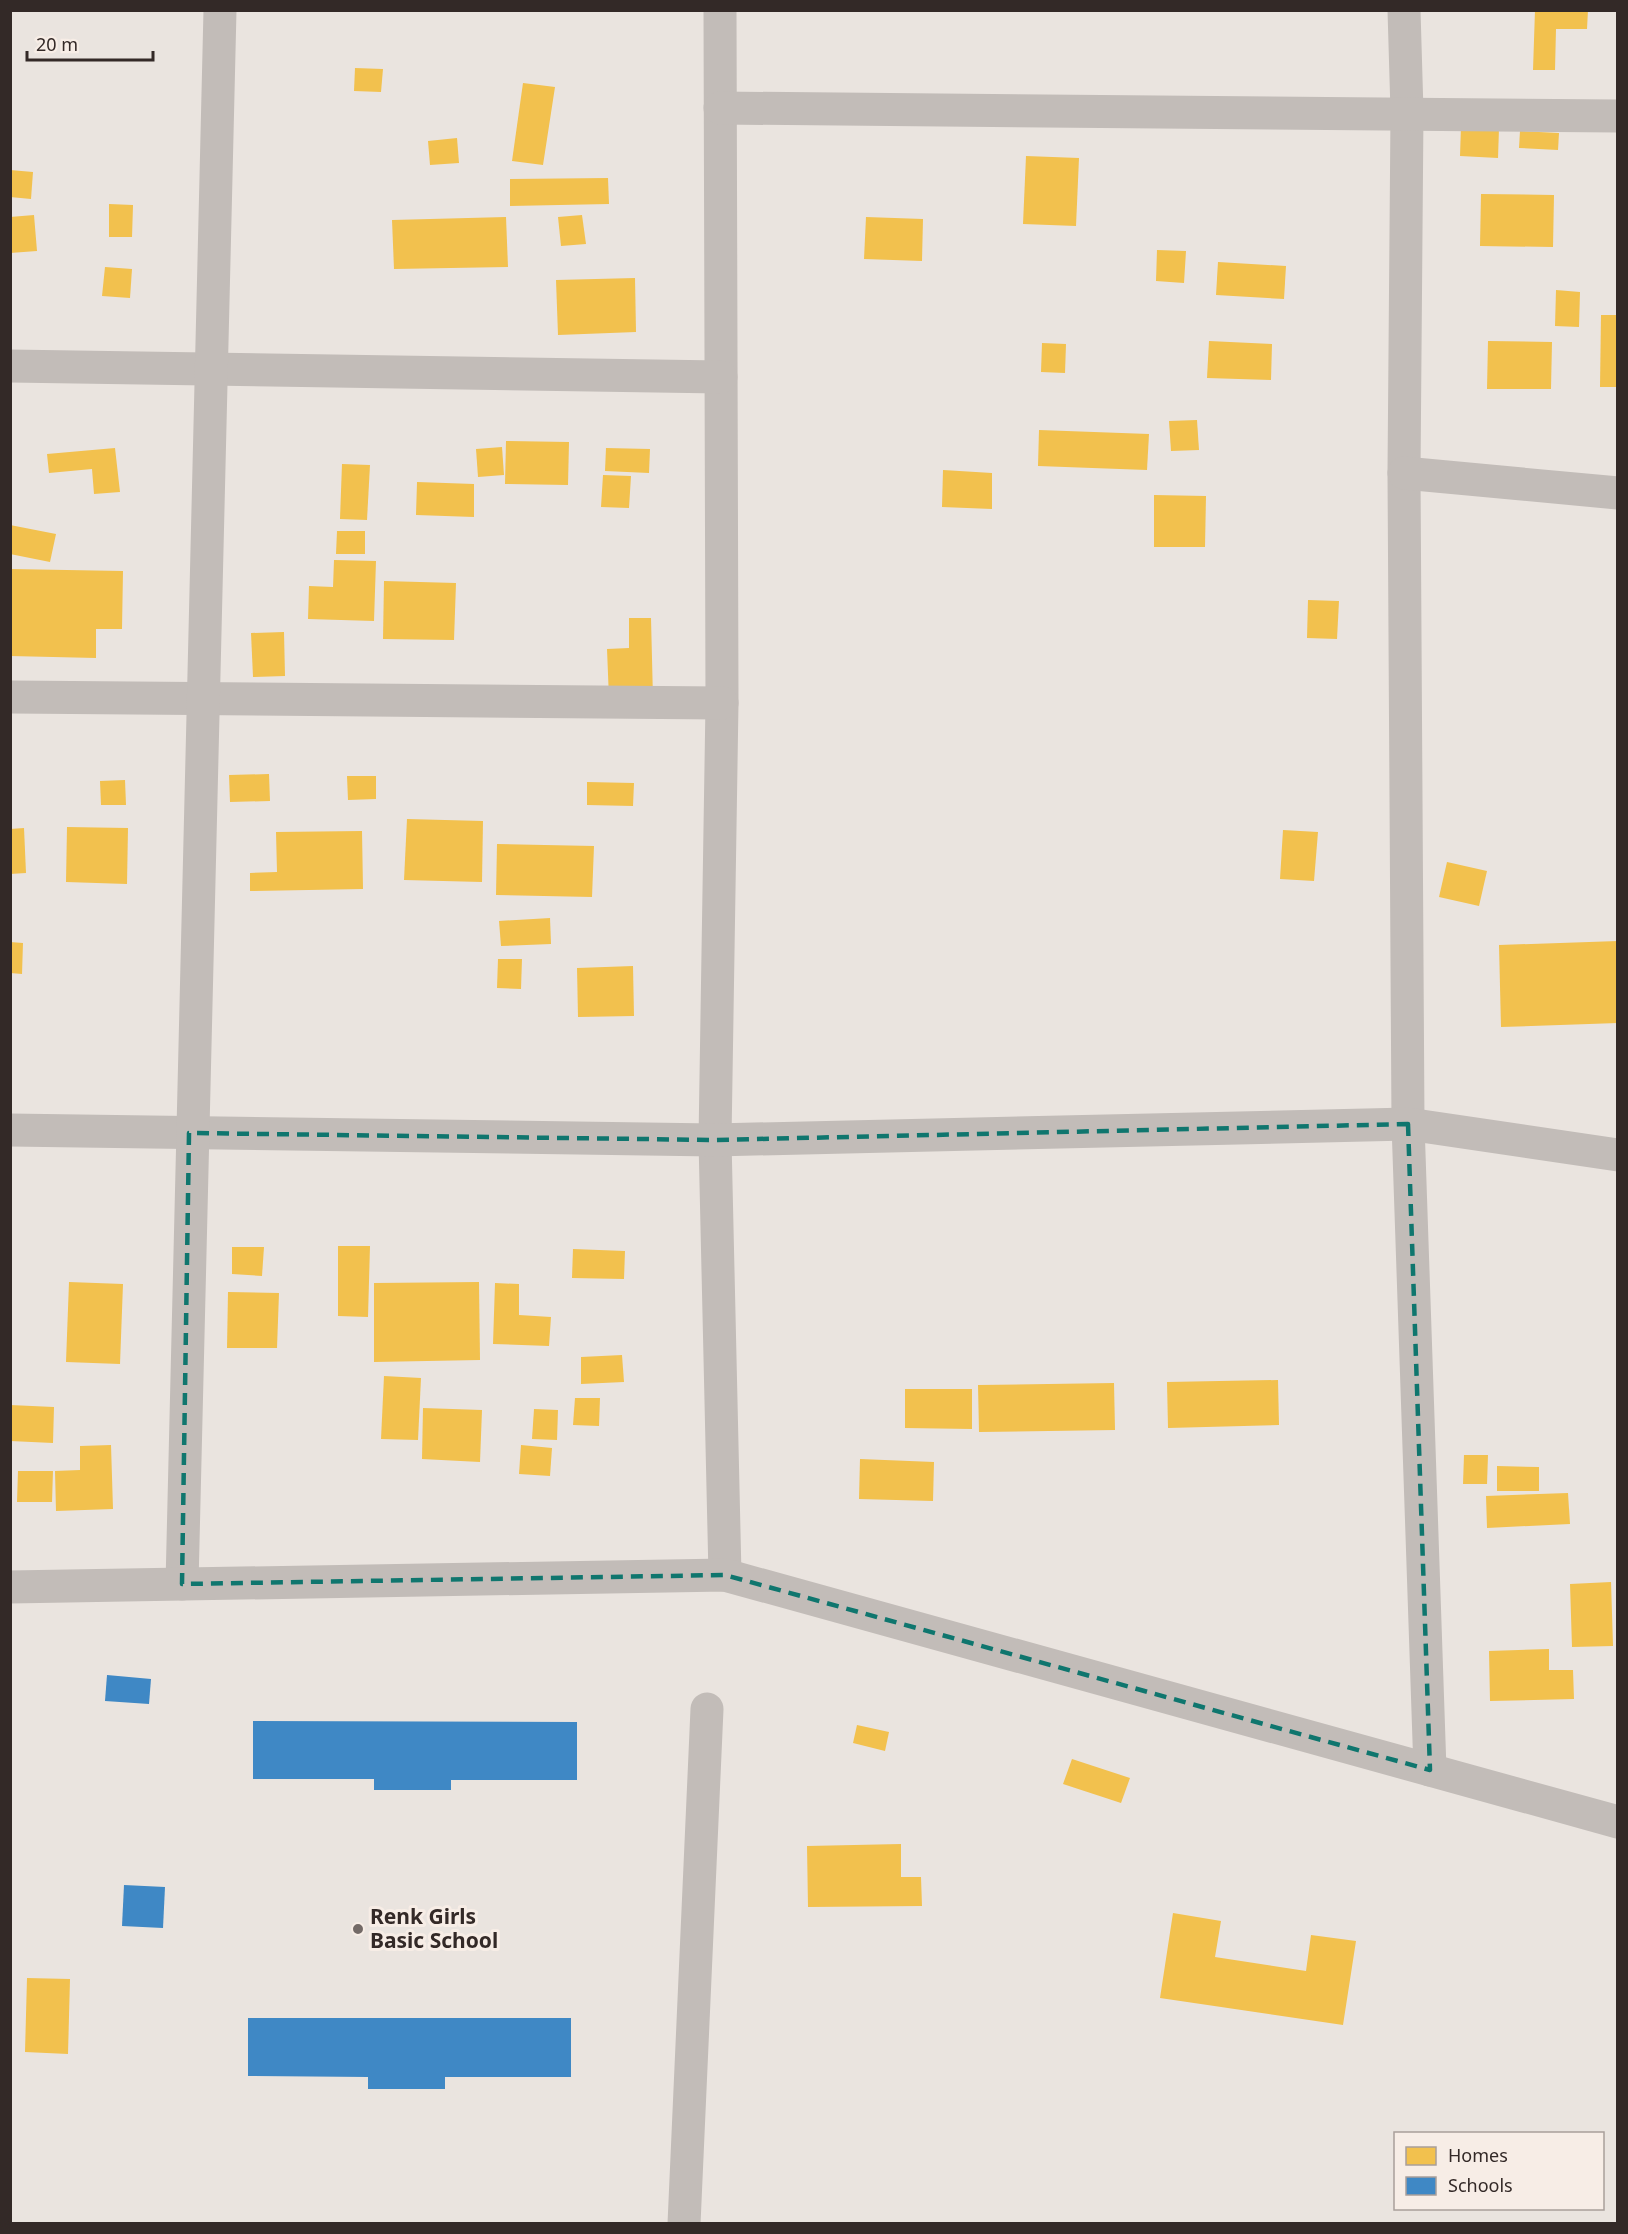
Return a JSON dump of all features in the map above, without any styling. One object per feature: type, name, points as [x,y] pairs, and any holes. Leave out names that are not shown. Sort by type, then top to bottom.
[{"type":"street","points":[[182,1584],[189,1133],[204,699],[220,10]]},
{"type":"street","points":[[720,10],[722,704],[715,1140],[725,1575]]},
{"type":"street","points":[[1404,10],[1407,112],[1404,472],[1408,1124],[1430,1770]]},
{"type":"street","points":[[720,108],[1407,112],[1617,116]]},
{"type":"street","points":[[10,366],[721,377]]},
{"type":"street","points":[[1404,472],[1617,493]]},
{"type":"street","points":[[10,697],[722,704]]},
{"type":"street","points":[[10,1130],[715,1140],[1408,1124],[1617,1155]]},
{"type":"street","points":[[10,1587],[725,1575],[1617,1822]]},
{"type":"street","points":[[684,2223],[706,1709]]},
{"type":"highlighted area","points":[[1408,1124],[1430,1770],[725,1575],[182,1584],[189,1133],[715,1140]]},
{"type":"building: Homes","points":[[1535,10],[1588,10],[1587,29],[1556,29],[1555,70],[1533,70]]},
{"type":"building: Homes","points":[[355,68],[383,69],[381,92],[354,91]]},
{"type":"building: Homes","points":[[523,83],[555,87],[543,165],[512,161]]},
{"type":"building: Homes","points":[[1461,126],[1499,128],[1498,158],[1460,156]]},
{"type":"building: Homes","points":[[1520,131],[1559,133],[1558,150],[1519,148]]},
{"type":"building: Homes","points":[[457,138],[459,163],[430,165],[428,141]]},
{"type":"building: Homes","points":[[1026,156],[1079,158],[1076,226],[1023,224]]},
{"type":"building: Homes","points":[[10,170],[33,172],[31,199],[10,197]]},
{"type":"building: Homes","points":[[608,178],[609,204],[510,206],[510,179]]},
{"type":"building: Homes","points":[[1481,194],[1554,195],[1553,247],[1480,246]]},
{"type":"building: Homes","points":[[109,204],[133,205],[132,237],[109,237]]},
{"type":"building: Homes","points":[[34,215],[37,251],[10,253],[10,217]]},
{"type":"building: Homes","points":[[582,215],[586,244],[561,246],[558,217]]},
{"type":"building: Homes","points":[[506,217],[508,267],[394,269],[392,220]]},
{"type":"building: Homes","points":[[866,217],[923,219],[922,261],[864,259]]},
{"type":"building: Homes","points":[[1157,250],[1186,251],[1184,283],[1156,281]]},
{"type":"building: Homes","points":[[1218,262],[1286,266],[1284,299],[1216,295]]},
{"type":"building: Homes","points":[[105,267],[132,269],[130,298],[102,296]]},
{"type":"building: Homes","points":[[635,278],[636,332],[558,335],[556,280]]},
{"type":"building: Homes","points":[[1556,290],[1580,292],[1579,327],[1555,326]]},
{"type":"building: Homes","points":[[1601,315],[1618,315],[1618,387],[1600,387]]},
{"type":"building: Homes","points":[[1209,341],[1272,344],[1271,380],[1207,378]]},
{"type":"building: Homes","points":[[1488,341],[1552,342],[1551,389],[1487,389]]},
{"type":"building: Homes","points":[[1042,343],[1066,344],[1065,373],[1041,372]]},
{"type":"building: Homes","points":[[1197,420],[1199,450],[1171,451],[1169,421]]},
{"type":"building: Homes","points":[[1039,430],[1149,434],[1147,470],[1038,466]]},
{"type":"building: Homes","points":[[506,441],[569,442],[568,485],[505,484]]},
{"type":"building: Homes","points":[[502,447],[504,475],[478,477],[476,449]]},
{"type":"building: Homes","points":[[115,448],[120,492],[94,494],[92,469],[49,473],[47,454]]},
{"type":"building: Homes","points":[[606,448],[650,449],[649,473],[605,471]]},
{"type":"building: Homes","points":[[342,464],[370,465],[367,520],[340,519]]},
{"type":"building: Homes","points":[[943,470],[992,473],[992,509],[942,507]]},
{"type":"building: Homes","points":[[603,475],[631,476],[629,508],[601,507]]},
{"type":"building: Homes","points":[[417,482],[474,484],[474,517],[416,515]]},
{"type":"building: Homes","points":[[1154,495],[1206,496],[1205,547],[1154,547]]},
{"type":"building: Homes","points":[[10,525],[56,534],[50,562],[10,554]]},
{"type":"building: Homes","points":[[337,531],[365,531],[365,554],[336,554]]},
{"type":"building: Homes","points":[[334,560],[376,561],[374,621],[308,619],[309,586],[333,587]]},
{"type":"building: Homes","points":[[10,569],[123,571],[122,629],[96,629],[96,658],[10,656]]},
{"type":"building: Homes","points":[[384,581],[456,583],[454,640],[383,639]]},
{"type":"building: Homes","points":[[1308,600],[1339,601],[1337,639],[1307,638]]},
{"type":"building: Homes","points":[[629,618],[651,618],[653,699],[609,699],[607,649],[629,648]]},
{"type":"building: Homes","points":[[284,632],[285,676],[253,677],[251,633]]},
{"type":"building: Homes","points":[[269,774],[270,801],[230,802],[229,775]]},
{"type":"building: Homes","points":[[347,776],[376,776],[376,799],[348,800]]},
{"type":"building: Homes","points":[[125,780],[126,805],[101,805],[100,781]]},
{"type":"building: Homes","points":[[587,782],[634,783],[633,806],[587,805]]},
{"type":"building: Homes","points":[[407,819],[483,821],[482,882],[404,880]]},
{"type":"building: Homes","points":[[67,827],[128,828],[127,884],[66,882]]},
{"type":"building: Homes","points":[[24,828],[26,873],[10,874],[10,829]]},
{"type":"building: Homes","points":[[1283,830],[1318,832],[1314,881],[1280,879]]},
{"type":"building: Homes","points":[[362,831],[363,889],[250,891],[250,873],[277,872],[276,832]]},
{"type":"building: Homes","points":[[497,844],[594,846],[592,897],[496,895]]},
{"type":"building: Homes","points":[[1447,862],[1487,871],[1479,906],[1439,897]]},
{"type":"building: Homes","points":[[550,918],[551,944],[501,946],[499,921]]},
{"type":"building: Homes","points":[[1618,941],[1618,1023],[1501,1027],[1499,945]]},
{"type":"building: Homes","points":[[10,942],[23,943],[22,974],[10,973]]},
{"type":"building: Homes","points":[[498,959],[522,959],[521,989],[497,988]]},
{"type":"building: Homes","points":[[633,966],[634,1016],[578,1017],[577,968]]},
{"type":"building: Homes","points":[[338,1246],[370,1246],[368,1317],[338,1316]]},
{"type":"building: Homes","points":[[232,1247],[264,1247],[262,1276],[232,1274]]},
{"type":"building: Homes","points":[[573,1249],[625,1251],[624,1279],[572,1278]]},
{"type":"building: Homes","points":[[69,1282],[123,1284],[120,1364],[66,1362]]},
{"type":"building: Homes","points":[[479,1282],[480,1360],[374,1362],[374,1283]]},
{"type":"building: Homes","points":[[495,1283],[519,1284],[519,1315],[551,1317],[549,1346],[493,1344]]},
{"type":"building: Homes","points":[[228,1292],[279,1293],[277,1348],[227,1348]]},
{"type":"building: Homes","points":[[622,1355],[624,1382],[581,1384],[581,1357]]},
{"type":"building: Homes","points":[[384,1376],[421,1378],[418,1440],[381,1439]]},
{"type":"building: Homes","points":[[1278,1380],[1279,1425],[1168,1428],[1167,1382]]},
{"type":"building: Homes","points":[[1114,1383],[1115,1430],[979,1432],[978,1385]]},
{"type":"building: Homes","points":[[905,1389],[972,1389],[972,1429],[905,1428]]},
{"type":"building: Homes","points":[[575,1398],[600,1398],[599,1426],[573,1425]]},
{"type":"building: Homes","points":[[10,1405],[54,1407],[53,1443],[10,1441]]},
{"type":"building: Homes","points":[[423,1408],[482,1410],[480,1462],[422,1459]]},
{"type":"building: Homes","points":[[534,1409],[558,1410],[557,1440],[532,1439]]},
{"type":"building: Homes","points":[[111,1445],[113,1509],[56,1511],[55,1471],[80,1470],[80,1446]]},
{"type":"building: Homes","points":[[521,1445],[552,1448],[550,1476],[519,1474]]},
{"type":"building: Homes","points":[[1464,1455],[1488,1455],[1487,1484],[1463,1484]]},
{"type":"building: Homes","points":[[860,1459],[934,1462],[933,1501],[859,1499]]},
{"type":"building: Homes","points":[[1497,1466],[1539,1467],[1539,1491],[1497,1491]]},
{"type":"building: Homes","points":[[18,1471],[53,1471],[52,1502],[17,1502]]},
{"type":"building: Homes","points":[[1568,1493],[1570,1524],[1487,1528],[1486,1496]]},
{"type":"building: Homes","points":[[1611,1582],[1613,1646],[1572,1647],[1570,1584]]},
{"type":"building: Homes","points":[[1549,1649],[1549,1670],[1573,1670],[1574,1699],[1490,1701],[1489,1651]]},
{"type":"building: Homes","points":[[857,1725],[889,1732],[885,1751],[853,1743]]},
{"type":"building: Homes","points":[[1072,1759],[1130,1778],[1121,1803],[1063,1784]]},
{"type":"building: Homes","points":[[901,1844],[901,1877],[921,1877],[922,1906],[808,1907],[807,1846]]},
{"type":"building: Homes","points":[[1173,1913],[1221,1921],[1215,1957],[1306,1971],[1311,1935],[1356,1941],[1343,2025],[1160,1998]]},
{"type":"building: Homes","points":[[27,1978],[70,1979],[68,2054],[25,2052]]},
{"type":"building: Schools","points":[[107,1675],[151,1679],[149,1704],[105,1701]]},
{"type":"building: Schools","points":[[253,1721],[577,1722],[577,1780],[451,1780],[451,1790],[374,1790],[374,1779],[253,1779]]},
{"type":"building: Schools","points":[[124,1885],[165,1887],[163,1928],[122,1926]]},
{"type":"building: Schools","points":[[248,2018],[571,2018],[571,2077],[445,2077],[445,2089],[368,2089],[368,2077],[248,2076]]},
{"type":"place","name":"Renk Girls Basic School","points":[[358,1929]]}]
